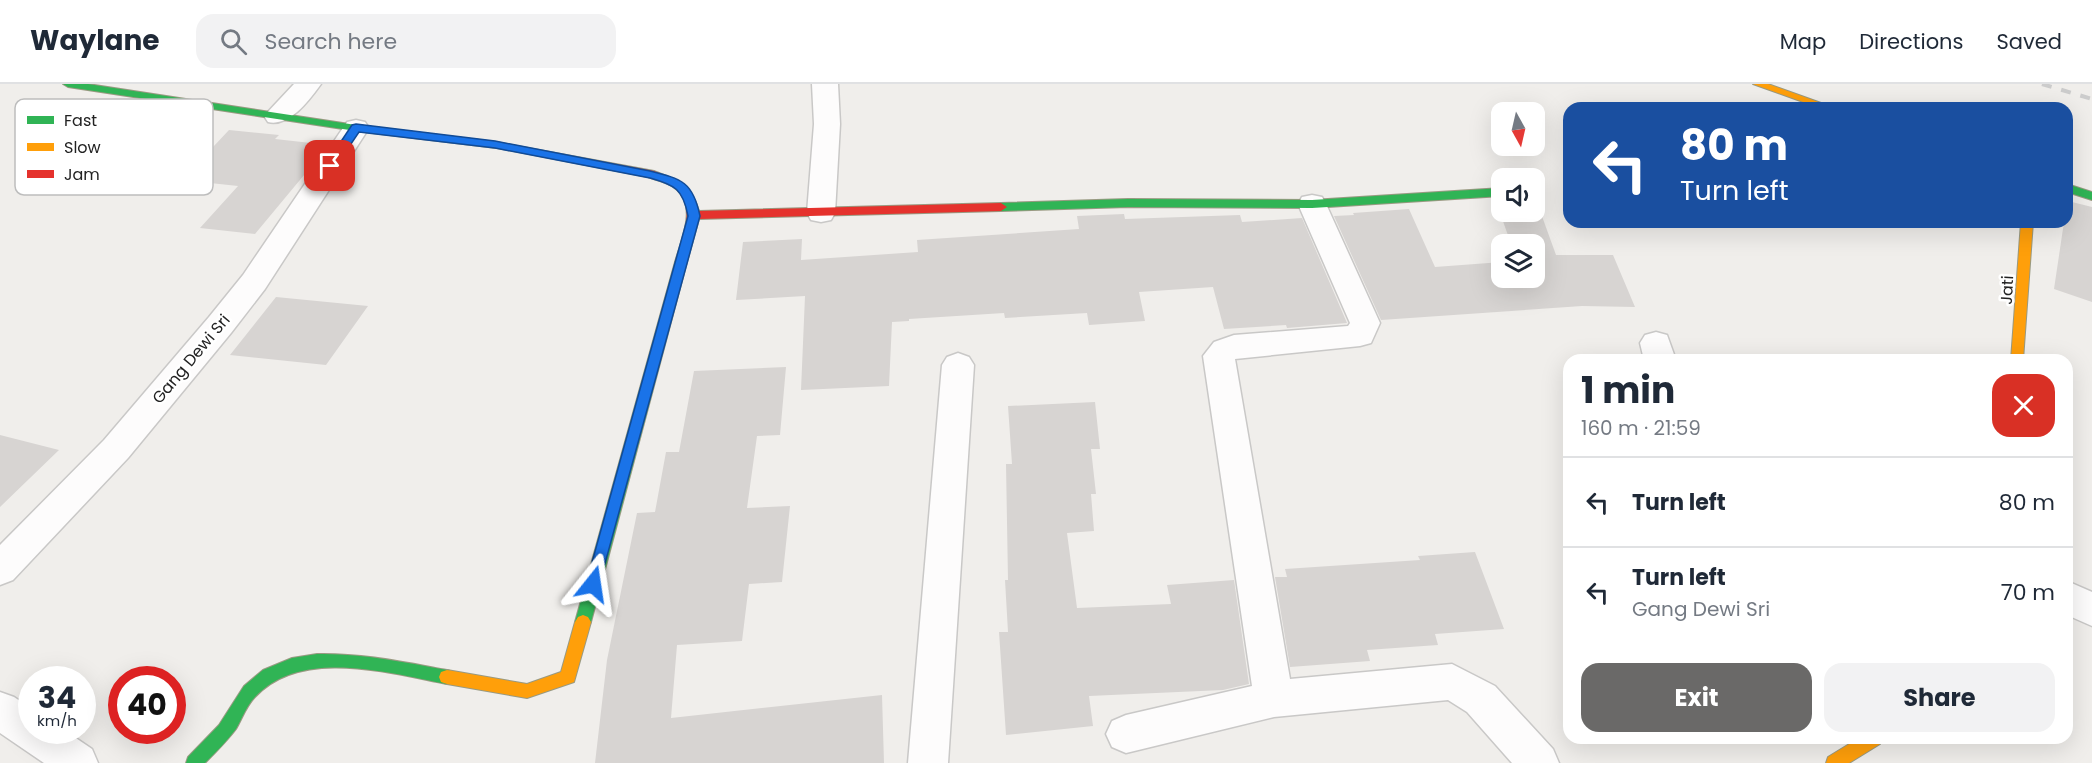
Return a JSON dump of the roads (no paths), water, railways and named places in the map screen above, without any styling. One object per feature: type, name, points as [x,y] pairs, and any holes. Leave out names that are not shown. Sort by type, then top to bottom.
[{"type":"street","points":[[68,84],[166,99]]},
{"type":"street","points":[[277,116],[308,84]]},
{"type":"street","points":[[820,213],[826,124],[825,84]]},
{"type":"street","points":[[1758,84],[1812,102]]},
{"type":"street","points":[[194,763],[226,729],[250,690],[276,671],[305,662],[351,660],[527,691],[568,676],[694,216],[690,197],[682,187],[669,179],[650,174],[495,145],[356,128],[213,106]]},
{"type":"street","name":"Gang Dewi Sri","points":[[0,569],[116,449],[220,325],[254,282],[356,128]]},
{"type":"street","points":[[2073,190],[2092,196]]},
{"type":"street","points":[[694,216],[1128,203],[1312,204],[1491,193]]},
{"type":"street","points":[[1275,699],[1219,356],[1224,350],[1234,346],[1342,339],[1360,335],[1365,323],[1312,204]]},
{"type":"street","name":"Jati","points":[[2018,354],[2022,323],[2027,228]]},
{"type":"street","points":[[928,763],[958,364]]},
{"type":"street","points":[[2073,600],[2092,610]]},
{"type":"street","points":[[1126,734],[1275,699],[1452,682],[1480,699],[1539,763]]},
{"type":"street","points":[[0,710],[78,763]]},
{"type":"street","points":[[1834,763],[1864,744]]},
{"type":"railway","points":[[2042,84],[2092,99]]}]
